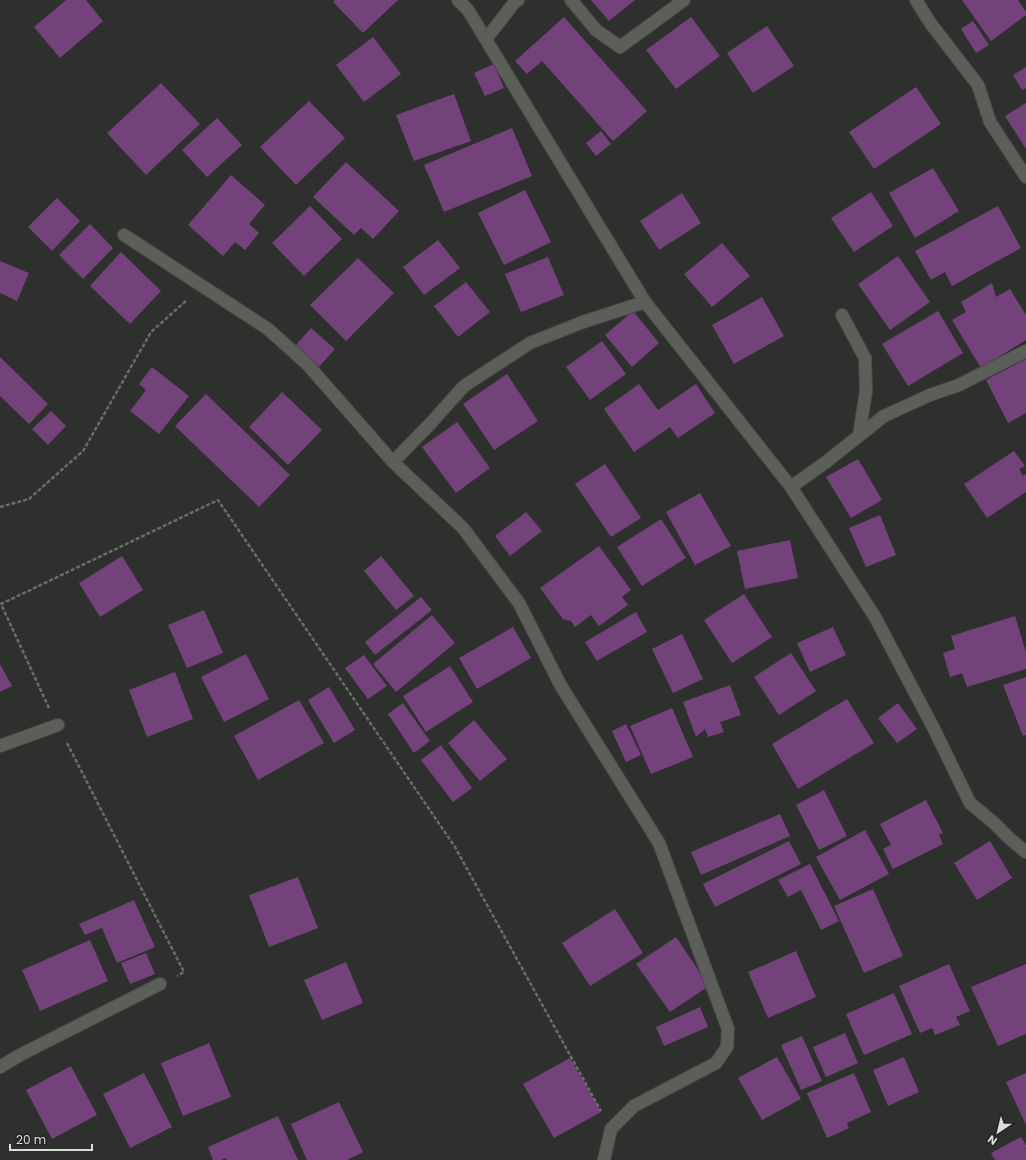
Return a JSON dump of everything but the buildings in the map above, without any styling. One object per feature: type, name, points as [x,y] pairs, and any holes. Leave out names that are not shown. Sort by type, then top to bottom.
[{"type":"street","points":[[458,0],[468,10],[646,302],[791,487],[875,617],[934,729],[970,803],[1026,852]]},
{"type":"street","points":[[486,39],[518,0]]},
{"type":"street","points":[[571,0],[596,30],[620,47],[684,0]]},
{"type":"street","points":[[916,0],[931,24],[978,84],[990,122],[1026,177]]},
{"type":"street","points":[[124,235],[268,329],[301,359],[393,462],[463,528],[519,603],[561,686],[659,843],[728,1029],[727,1047],[716,1063],[634,1106],[611,1129],[604,1160]]},
{"type":"street","points":[[393,462],[464,386],[530,343],[583,322],[646,302]]},
{"type":"street","points":[[842,315],[865,358],[866,392],[859,436]]},
{"type":"street","points":[[791,487],[884,416],[930,395],[959,385],[1026,351]]},
{"type":"street","points":[[0,746],[58,725]]},
{"type":"street","points":[[0,1067],[20,1055],[160,984]]},
{"type":"path","points":[[0,507],[29,499],[83,451],[151,332],[203,286]]},
{"type":"path","points":[[160,984],[184,972],[40,689],[0,603],[218,500],[455,847],[611,1129]]}]
